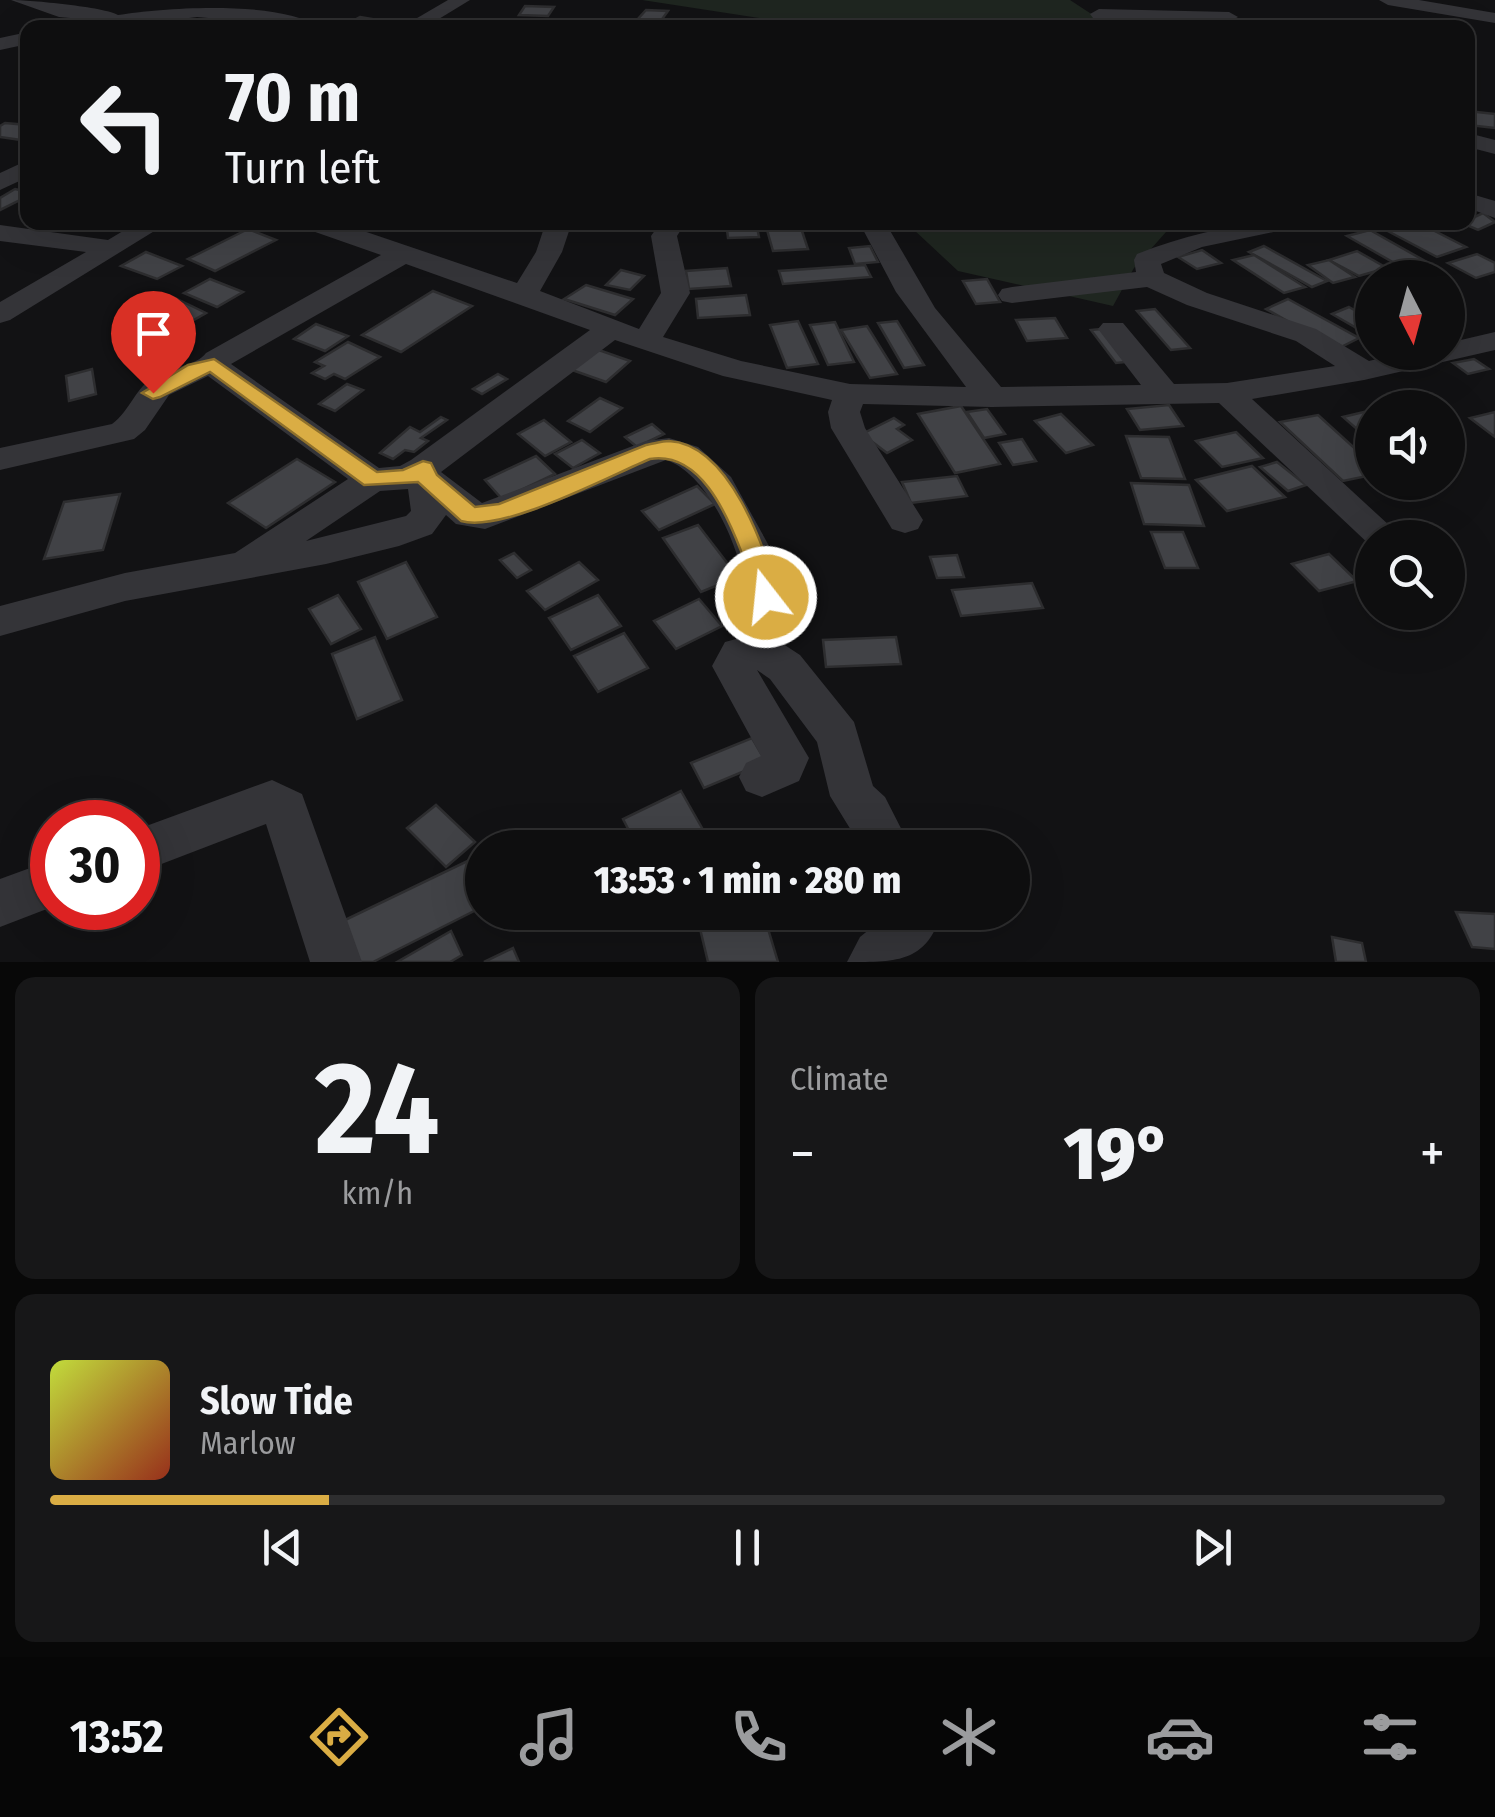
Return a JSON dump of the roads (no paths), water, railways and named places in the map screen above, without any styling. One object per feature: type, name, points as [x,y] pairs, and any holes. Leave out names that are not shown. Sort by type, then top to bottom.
[{"type":"street","points":[[20,0],[65,13],[115,18],[200,11],[272,14],[290,20]]},
{"type":"street","points":[[272,14],[302,0]]},
{"type":"street","points":[[424,20],[461,0]]},
{"type":"street","points":[[1200,0],[1234,20]]},
{"type":"street","points":[[1388,0],[1495,18]]},
{"type":"street","points":[[236,20],[250,12]]},
{"type":"street","points":[[1099,14],[1202,20]]},
{"type":"street","points":[[108,20],[115,18]]},
{"type":"street","points":[[0,314],[143,230]]},
{"type":"street","points":[[355,230],[403,254],[645,341],[734,368],[850,394],[1227,394],[1364,371],[1495,340]]},
{"type":"street","points":[[524,295],[556,230]]},
{"type":"street","points":[[645,341],[676,302],[679,290],[664,236],[666,230]]},
{"type":"street","points":[[875,230],[926,317],[992,397]]},
{"type":"street","points":[[1150,278],[1147,260],[1169,249],[1253,230]]},
{"type":"street","points":[[0,233],[112,248]]},
{"type":"street","points":[[214,366],[217,359],[403,254]]},
{"type":"street","points":[[1012,295],[1150,278],[1197,299],[1306,335],[1364,371]]},
{"type":"street","points":[[884,299],[926,317]]},
{"type":"street","points":[[245,563],[372,480],[425,474],[611,328]]},
{"type":"street","points":[[1113,329],[1165,394]]},
{"type":"street","points":[[0,459],[122,432],[135,426],[153,393],[195,369],[214,366],[372,480]]},
{"type":"street","points":[[850,394],[844,412],[848,428],[905,520]]},
{"type":"street","points":[[1227,394],[1365,520]]},
{"type":"street","points":[[425,474],[469,515],[486,516],[646,452],[670,448],[686,455],[722,488],[754,553],[766,597],[755,632],[756,648]]},
{"type":"street","points":[[0,621],[126,587],[245,563],[326,552],[420,525],[429,514],[425,474]]},
{"type":"street","points":[[756,648],[740,654],[732,666],[786,758],[783,767],[762,777]]},
{"type":"street","points":[[756,648],[785,667],[838,735],[853,796],[878,830]]},
{"type":"street","points":[[160,843],[272,801],[285,809],[336,962]]},
{"type":"street","points":[[0,902],[30,892]]},
{"type":"street","points":[[873,962],[905,940],[912,930]]}]
